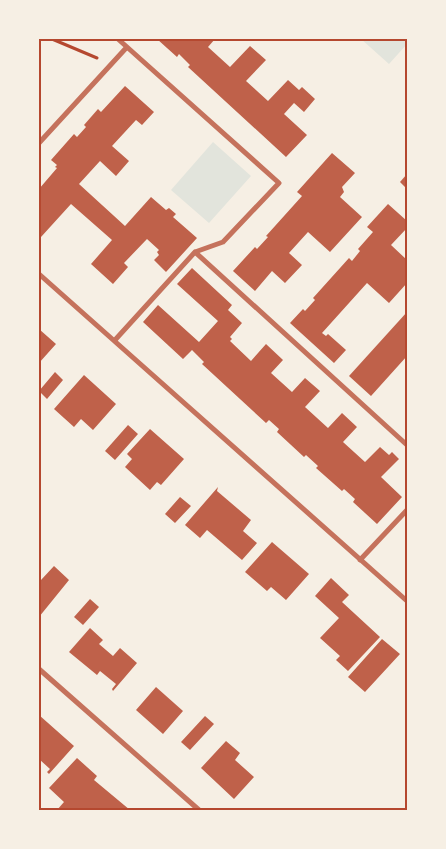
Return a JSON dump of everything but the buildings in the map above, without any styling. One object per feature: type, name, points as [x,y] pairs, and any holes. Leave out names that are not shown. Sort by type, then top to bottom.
[{"type":"street","points":[[115,340],[195,252],[223,242],[279,183],[118,39]]},
{"type":"street","points":[[39,143],[127,47]]},
{"type":"street","points":[[195,252],[407,445]]},
{"type":"street","points":[[39,274],[407,601]]},
{"type":"street","points":[[360,560],[407,510]]},
{"type":"street","points":[[39,670],[199,810]]},
{"type":"path","points":[[52,39],[111,64]]},
{"type":"shaded area","points":[[361,39],[407,39],[407,44],[389,64]]},
{"type":"shaded area","points":[[213,142],[251,176],[209,223],[171,190]]}]
